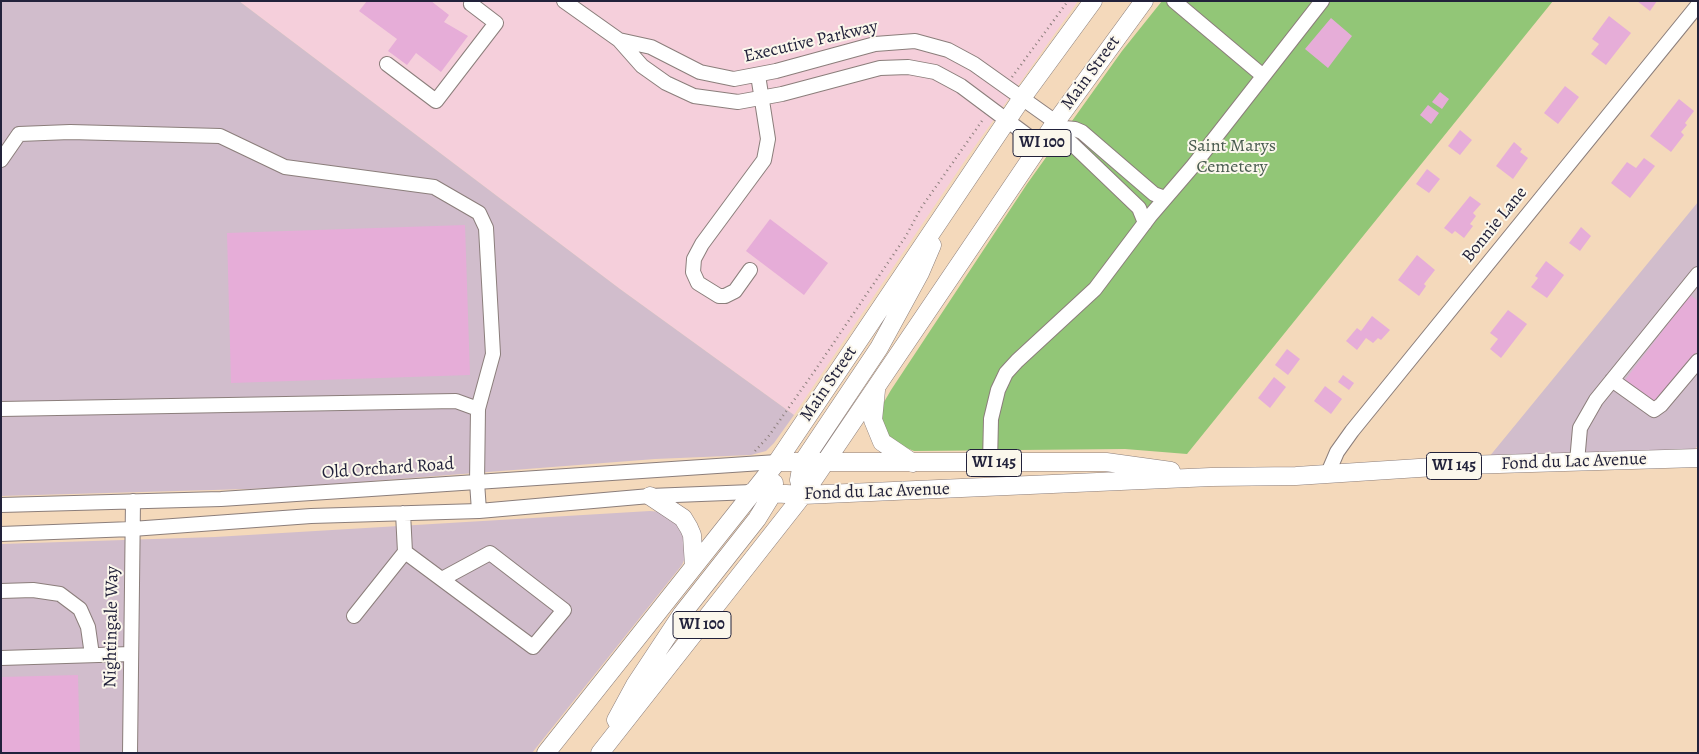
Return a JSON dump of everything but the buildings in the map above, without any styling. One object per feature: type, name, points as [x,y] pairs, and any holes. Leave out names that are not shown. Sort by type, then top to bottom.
[{"type":"main road","name":"Main Street","points":[[546,753],[777,462],[948,206],[1022,98],[1092,1]]},
{"type":"main road","name":"Main Street","points":[[599,753],[803,495],[1040,145],[1059,126],[1144,1]]},
{"type":"main road","points":[[803,495],[799,480],[802,463],[879,348],[920,273],[948,206]]},
{"type":"main road","points":[[876,388],[874,420],[882,442],[913,463]]},
{"type":"main road","name":"Fond du Lac Avenue","points":[[752,492],[803,495],[1328,473],[1466,465],[1698,458]]},
{"type":"main road","name":"Fond du Lac Avenue","points":[[777,462],[824,464],[1106,462],[1211,477]]},
{"type":"main road","points":[[599,753],[634,685],[682,614],[757,519],[773,493],[777,462]]},
{"type":"main road","points":[[650,496],[683,518],[692,535],[694,566]]},
{"type":"street","points":[[387,64],[436,101],[496,23],[471,4],[472,1]]},
{"type":"street","name":"Executive Parkway","points":[[564,1],[619,40],[642,66],[666,83],[694,96],[738,102],[762,98],[880,68],[908,66],[935,72],[961,86],[1040,145]]},
{"type":"street","points":[[1174,1],[1262,75]]},
{"type":"street","points":[[990,463],[991,419],[998,390],[1006,373],[1095,289],[1145,223],[1193,166],[1262,75],[1322,1]]},
{"type":"street","name":"Bonnie Lane","points":[[1328,473],[1337,452],[1352,431],[1698,5]]},
{"type":"street","name":"Executive Parkway","points":[[619,40],[652,47],[700,72],[734,79],[758,75],[875,44],[915,42],[948,50],[974,64],[1059,126]]},
{"type":"street","points":[[860,48],[866,72]]},
{"type":"street","points":[[750,270],[735,291],[725,296],[719,296],[698,283],[693,272],[694,259],[702,244],[764,160],[768,139],[758,75]]},
{"type":"street","points":[[1059,126],[1075,128],[1082,132],[1154,194],[1165,198]]},
{"type":"street","points":[[1059,126],[1067,139],[1139,208],[1145,223]]},
{"type":"street","points":[[1,160],[19,134],[70,132],[220,136],[285,167],[434,187],[479,213],[486,228],[493,354],[478,409],[476,482],[479,511]]},
{"type":"street","points":[[1577,462],[1580,428],[1596,400],[1698,274]]},
{"type":"street","points":[[1612,380],[1654,410],[1661,405],[1698,361]]},
{"type":"street","points":[[1,409],[456,401],[478,409]]},
{"type":"street","name":"Old Orchard Road","points":[[1,504],[221,499],[777,462]]},
{"type":"street","points":[[1,534],[132,529],[311,516],[479,511],[650,496],[752,492]]},
{"type":"street","name":"Nightingale Way","points":[[130,753],[133,501]]},
{"type":"street","points":[[354,616],[405,552],[404,513]]},
{"type":"street","points":[[405,552],[532,647],[564,610],[490,553],[442,579]]},
{"type":"street","points":[[1,591],[33,590],[60,594],[80,609],[88,626],[92,655]]},
{"type":"street","points":[[1,658],[131,654]]},
{"type":"path","points":[[1017,70],[1068,1]]},
{"type":"path","points":[[753,453],[768,437],[816,369],[906,236],[921,208],[980,124]]},
{"type":"shaded area","points":[[1,1],[239,1],[620,289],[794,415],[766,451],[751,455],[655,459],[283,488],[1,496]]},
{"type":"shaded area","points":[[239,1],[1078,1],[968,156],[794,415],[620,289]]},
{"type":"shaded area","points":[[1698,202],[1698,445],[1695,449],[1489,457]]},
{"type":"shaded area","points":[[650,511],[662,512],[672,519],[686,534],[687,553],[682,565],[532,753],[1,753],[1,544],[215,537]]},
{"type":"green space","name":"Saint Marys Cemetery","points":[[1162,1],[1553,1],[1187,454],[1125,449],[914,451],[890,441],[883,427],[881,415],[884,402],[891,390],[1027,184],[1122,51]]}]
